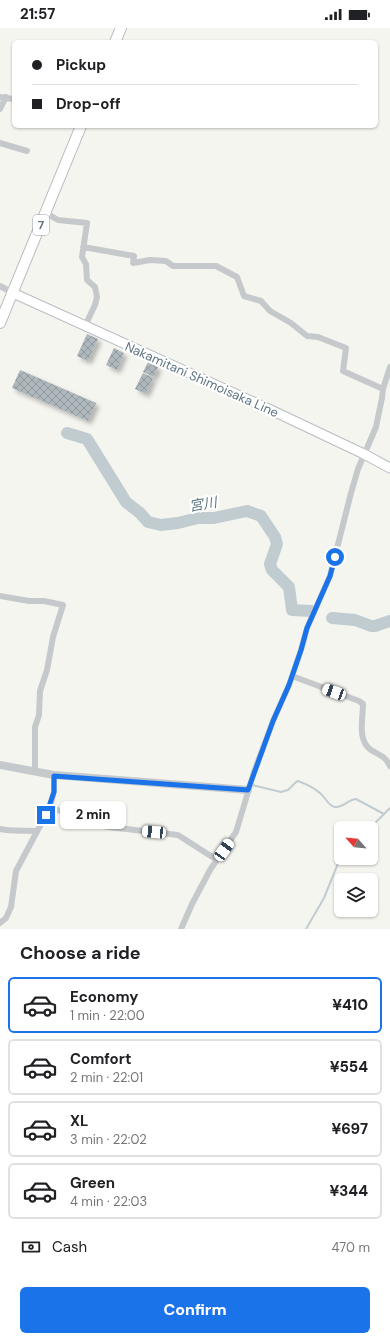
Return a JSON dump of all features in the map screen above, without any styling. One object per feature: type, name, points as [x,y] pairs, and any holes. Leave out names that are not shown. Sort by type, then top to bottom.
[{"type":"main road","points":[[116,40],[121,28]]},
{"type":"main road","name":"7","points":[[0,322],[80,128]]},
{"type":"main road","name":"Nakamitani Shimoisaka Line","points":[[13,293],[271,410],[390,468]]},
{"type":"street","points":[[0,109],[3,97]]},
{"type":"street","points":[[0,143],[27,151]]},
{"type":"street","points":[[46,213],[58,220],[87,223],[82,257],[86,264],[87,280],[95,288],[97,297],[95,305],[85,326]]},
{"type":"street","points":[[83,247],[134,256],[133,263],[150,260],[166,261],[173,266],[216,266],[237,277],[244,296],[261,301],[270,311],[291,323],[307,336],[318,337],[346,348],[343,371],[383,389]]},
{"type":"street","points":[[0,286],[13,293]]},
{"type":"street","points":[[181,929],[192,904],[217,860],[236,832],[248,790],[273,721],[292,676],[307,628],[330,576],[351,493],[364,454],[376,427],[383,389],[390,367]]},
{"type":"street","points":[[382,398],[390,400]]},
{"type":"street","points":[[0,596],[29,601],[44,601],[63,605],[53,637],[47,670],[40,691],[38,715],[35,727],[34,772]]},
{"type":"street","points":[[292,676],[359,701],[363,704],[362,732],[364,743],[369,748],[387,759],[390,766]]},
{"type":"street","points":[[0,765],[54,776],[248,790]]},
{"type":"street","points":[[0,923],[6,918],[11,907],[16,871],[50,807],[54,792],[54,776]]},
{"type":"street","points":[[50,807],[88,822],[109,827],[178,835],[217,860]]},
{"type":"street","points":[[0,829],[11,832],[29,830],[37,831]]},
{"type":"building","points":[[87,334],[98,339],[88,361],[77,356]]},
{"type":"building","points":[[114,348],[124,353],[117,370],[106,365]]},
{"type":"building","points":[[148,362],[158,367],[154,377],[143,372]]},
{"type":"building","points":[[20,370],[96,403],[88,421],[12,388]]},
{"type":"building","points":[[143,373],[153,378],[146,394],[135,389]]},
{"type":"waterway","name":"宮川","points":[[67,433],[87,439],[126,502],[140,513],[148,522],[161,525],[198,518],[214,518],[247,511],[261,516],[275,537],[277,544],[270,564],[272,570],[289,587],[292,610],[311,611]]},
{"type":"waterway","name":"宮川","points":[[332,618],[355,620],[371,626],[390,621]]},
{"type":"waterway","points":[[252,785],[281,792],[288,790],[298,781],[316,790],[329,804],[335,807],[341,806],[353,799],[356,799],[384,814]]},
{"type":"waterway","points":[[377,821],[390,808]]},
{"type":"waterway","points":[[306,929],[324,898],[337,865]]},
{"type":"route","points":[[46,815],[54,792],[54,776],[230,790],[248,790],[273,721],[289,685],[307,628],[330,576],[335,557]]}]
